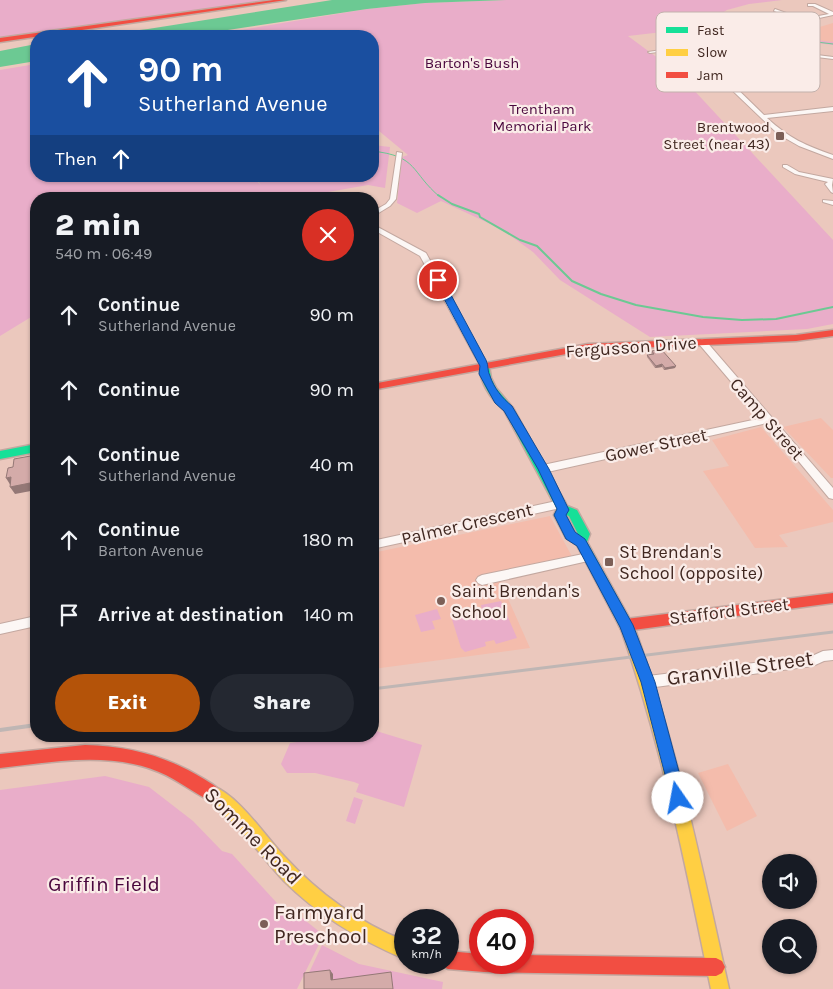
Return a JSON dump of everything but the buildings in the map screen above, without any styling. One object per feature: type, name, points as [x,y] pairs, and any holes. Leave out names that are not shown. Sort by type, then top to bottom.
[{"type":"main road","points":[[76,30],[284,0]]},
{"type":"main road","points":[[80,30],[294,0]]},
{"type":"main road","points":[[0,41],[30,37]]},
{"type":"main road","points":[[0,41],[30,37]]},
{"type":"main road","name":"Fergusson Drive","points":[[379,386],[588,347],[796,338],[833,333]]},
{"type":"main road","points":[[484,366],[493,372],[508,399],[508,408],[543,469],[562,507],[573,513],[584,534],[581,542],[626,625],[648,682],[675,779],[720,989]]},
{"type":"main road","points":[[0,455],[30,449]]},
{"type":"main road","name":"Stafford Street","points":[[626,625],[833,598]]},
{"type":"main road","name":"Somme Road","points":[[0,761],[77,752],[104,752],[142,758],[173,768],[221,798],[284,868],[324,906],[348,924],[394,945]]},
{"type":"main road","points":[[459,961],[716,967]]},
{"type":"street","points":[[809,5],[814,5],[833,14]]},
{"type":"street","points":[[775,10],[780,12]]},
{"type":"street","points":[[820,17],[833,14]]},
{"type":"street","points":[[650,52],[656,51]]},
{"type":"street","points":[[820,56],[833,58]]},
{"type":"street","points":[[736,92],[762,118],[788,138],[833,157]]},
{"type":"street","points":[[762,118],[833,109]]},
{"type":"street","points":[[379,209],[392,201],[399,153]]},
{"type":"street","points":[[785,166],[797,173],[833,181]]},
{"type":"street","points":[[833,181],[828,184],[833,191]]},
{"type":"street","points":[[825,201],[833,203]]},
{"type":"street","points":[[379,230],[423,255],[484,366]]},
{"type":"street","name":"Camp Street","points":[[702,342],[833,495]]},
{"type":"street","name":"Gower Street","points":[[543,469],[768,420]]},
{"type":"street","name":"Palmer Crescent","points":[[379,544],[562,507]]},
{"type":"street","points":[[482,580],[588,556]]},
{"type":"street","points":[[0,629],[30,622]]},
{"type":"street","name":"Granville Street","points":[[648,682],[813,661],[828,655]]},
{"type":"shaded area","points":[[332,0],[506,0],[425,3],[367,9],[228,30],[139,30]]},
{"type":"shaded area","points":[[833,23],[833,42],[820,41],[820,27]]},
{"type":"shaded area","points":[[30,45],[30,62],[0,67],[0,51]]},
{"type":"shaded area","points":[[821,418],[833,430],[833,478],[783,427]]},
{"type":"shaded area","points":[[761,427],[833,510],[833,522],[779,535],[788,547],[755,548],[703,471],[729,466],[712,440]]},
{"type":"shaded area","name":"Saint Brendan's School","points":[[550,516],[575,562],[500,581],[530,648],[379,668],[379,552]]},
{"type":"shaded area","points":[[728,764],[757,816],[727,831],[698,773]]},
{"type":"green space","points":[[0,0],[272,0],[57,30],[30,30],[30,34],[0,38]]},
{"type":"green space","name":"Trentham Memorial Park","points":[[506,0],[782,0],[749,4],[724,12],[656,12],[656,33],[628,36],[656,57],[656,92],[696,92],[833,240],[833,324],[807,329],[650,337],[560,280],[533,252],[501,229],[441,201],[417,213],[397,203],[402,157],[408,155],[379,131],[379,30],[240,30],[367,9],[425,3]]},
{"type":"green space","points":[[820,41],[833,42],[833,45],[820,43]]},
{"type":"green space","points":[[30,65],[30,182],[258,182],[261,185],[259,182],[379,182],[379,146],[390,147],[385,188],[368,185],[328,192],[30,192],[30,318],[0,336],[0,70]]},
{"type":"green space","points":[[501,601],[517,638],[496,644],[494,640],[485,642],[486,646],[465,652],[461,648],[450,613],[471,608],[473,612],[482,610],[481,605]]},
{"type":"green space","points":[[437,609],[441,619],[432,621],[435,629],[421,632],[415,615]]},
{"type":"green space","points":[[379,732],[422,745],[404,807],[356,792],[359,784],[354,782],[315,773],[287,773],[281,764],[290,743],[379,742]]},
{"type":"green space","name":"Griffin Field","points":[[105,776],[149,787],[193,821],[222,851],[232,854],[287,914],[296,913],[321,933],[318,941],[320,942],[297,989],[0,989],[0,790]]},
{"type":"green space","points":[[354,797],[363,800],[355,824],[346,821]]},
{"type":"green space","points":[[322,945],[359,964],[394,972],[394,974],[406,974],[443,982],[442,989],[392,989],[333,984],[333,974],[307,977]]},
{"type":"waterway","points":[[820,42],[833,44]]},
{"type":"waterway","points":[[379,152],[387,153],[406,161],[440,197]]},
{"type":"waterway","points":[[438,195],[452,204],[479,214],[480,217],[520,240],[537,246],[572,281],[601,294],[636,305],[703,317],[742,320],[776,319],[833,307]]},
{"type":"railway","points":[[379,688],[833,632]]},
{"type":"railway","points":[[0,730],[30,726]]},
{"type":"traffic: fast","points":[[484,366],[486,378],[492,389],[499,400],[508,408],[563,509],[573,513],[584,534],[581,542],[628,629]]},
{"type":"traffic: fast","points":[[0,455],[30,449]]},
{"type":"traffic: fast","points":[[563,509],[560,515],[570,535],[581,542]]},
{"type":"traffic: slow","points":[[628,629],[644,673],[670,762],[720,989]]},
{"type":"traffic: slow","points":[[213,794],[239,817],[291,876],[320,902],[369,934],[394,945]]},
{"type":"traffic: jam","points":[[71,30],[284,0]]},
{"type":"traffic: jam","points":[[0,40],[30,36]]},
{"type":"traffic: jam","points":[[379,386],[588,347],[796,338],[833,333]]},
{"type":"traffic: jam","points":[[626,625],[833,598]]},
{"type":"traffic: jam","points":[[0,761],[85,752],[111,753],[135,757],[160,765],[186,777],[213,794]]},
{"type":"traffic: jam","points":[[459,961],[716,967]]},
{"type":"place","name":"Brentwood Street (near 43)","points":[[780,136]]},
{"type":"place","name":"St Brendan's School (opposite)","points":[[609,562]]},
{"type":"place","name":"Saint Brendan's School","points":[[441,601]]},
{"type":"place","name":"Farmyard Preschool","points":[[264,924]]},
{"type":"route","points":[[438,280],[482,360],[484,366],[483,373],[499,401],[508,408],[543,469],[563,510],[560,515],[570,535],[581,542],[626,625],[648,682],[675,779],[678,798]]},
{"type":"park label","name":"Barton's Bush","points":[[472,63]]}]
